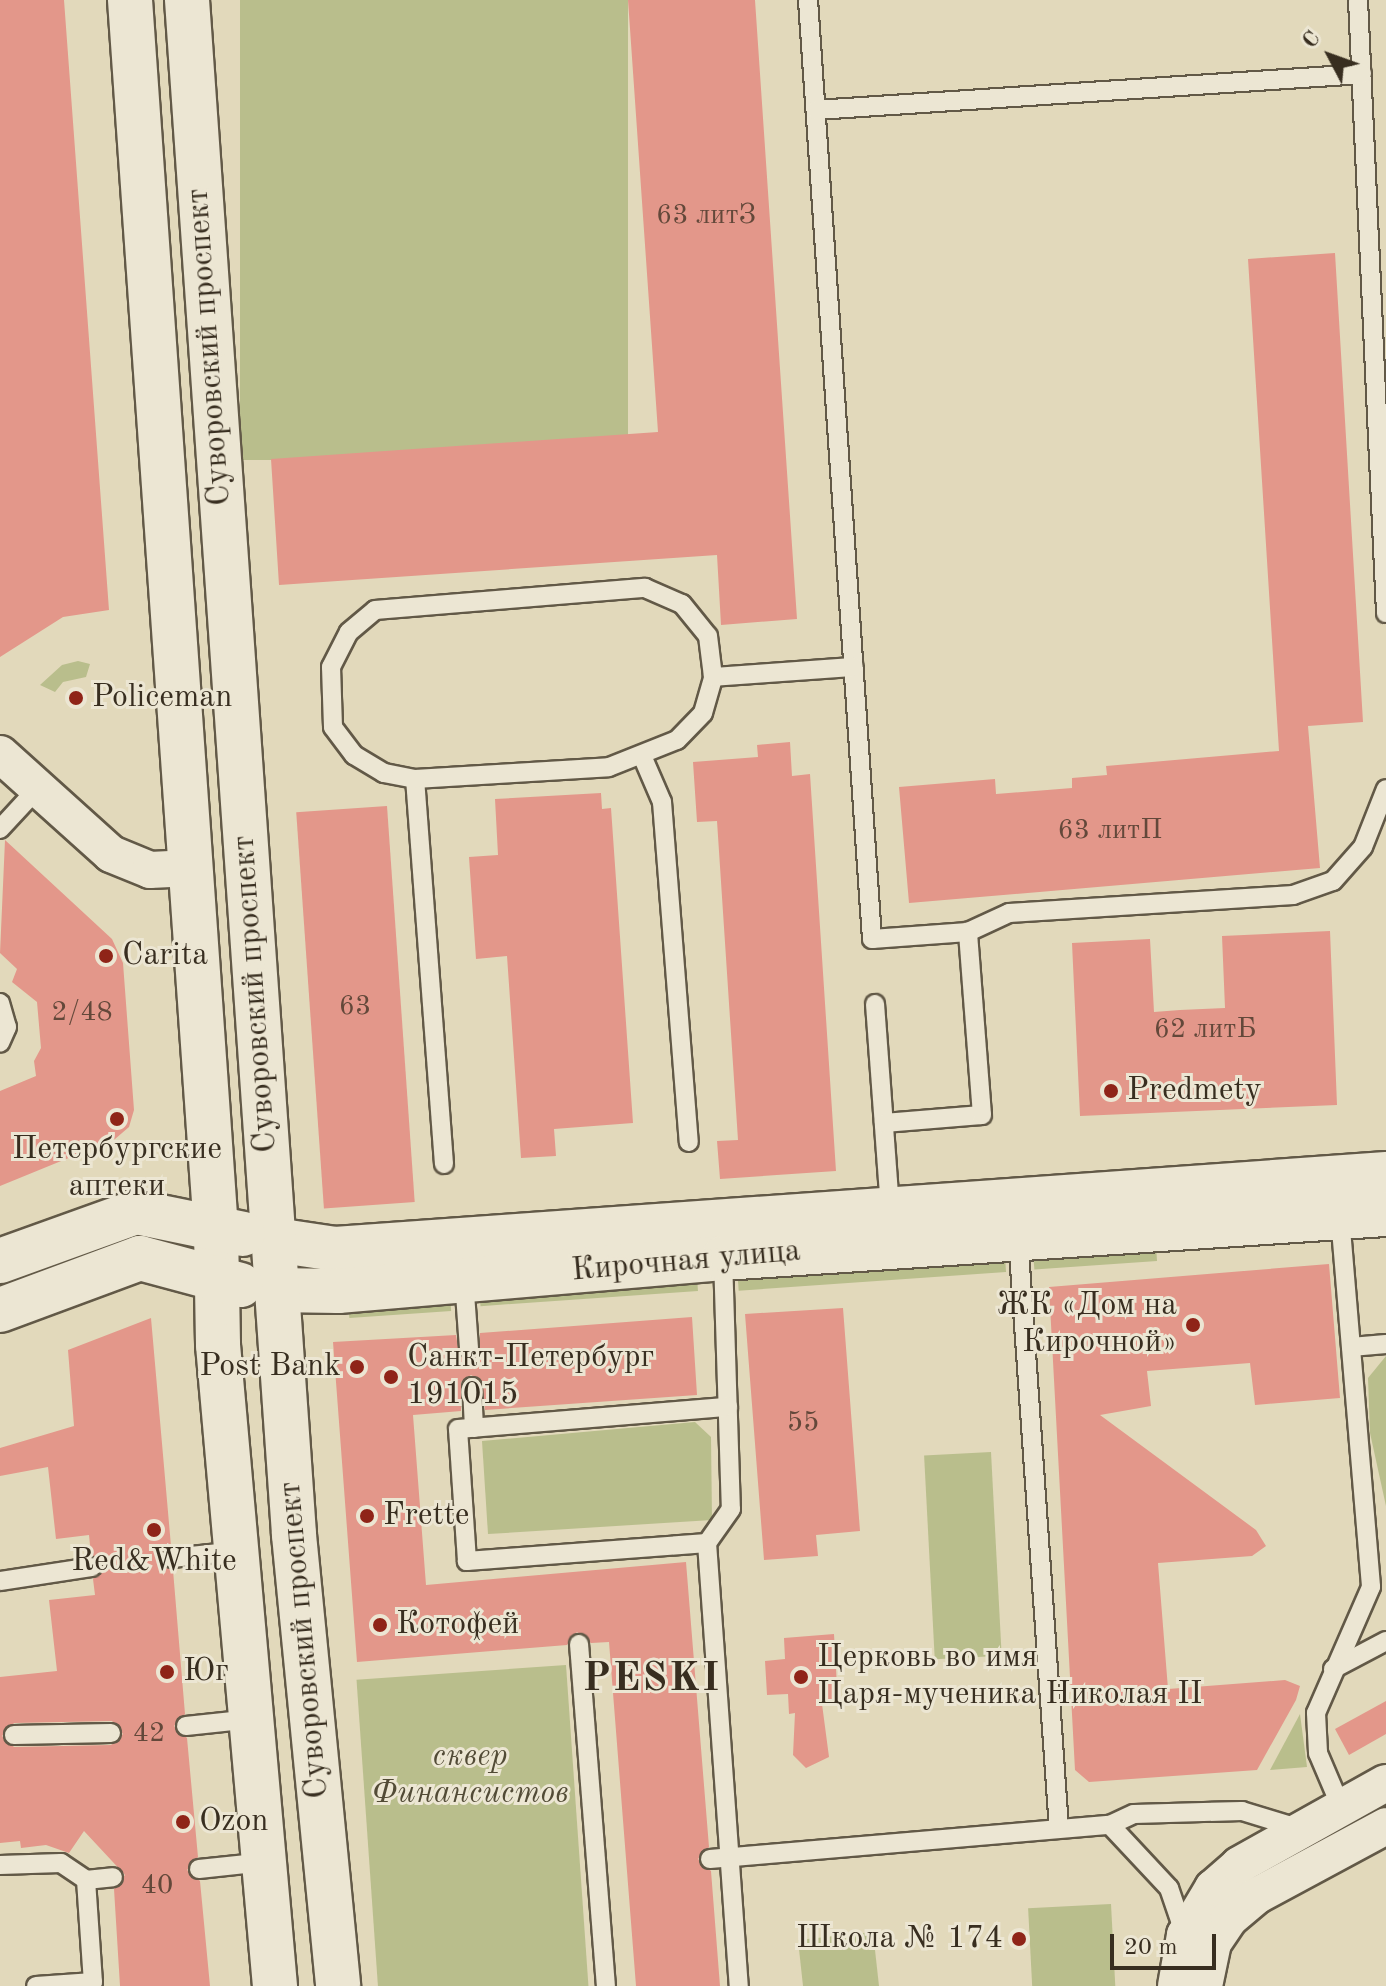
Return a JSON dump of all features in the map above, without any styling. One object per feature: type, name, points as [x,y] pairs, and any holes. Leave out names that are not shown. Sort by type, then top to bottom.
[{"type":"main road","name":"Суворовский проспект","points":[[130,0],[216,1229],[213,1281],[275,1986]]},
{"type":"main road","name":"Суворовский проспект","points":[[187,0],[277,1290],[338,1986]]},
{"type":"main road","name":"Кирочная улица","points":[[3,1251],[136,1212],[335,1249],[723,1240],[1017,1220],[1386,1174]]},
{"type":"main road","name":"Кирочная улица","points":[[0,1310],[140,1258],[213,1281],[277,1290],[464,1280],[890,1211],[1017,1220],[1386,1214]]},
{"type":"street","points":[[0,754],[111,854],[150,870],[191,868]]},
{"type":"street","points":[[1176,1986],[1185,1935],[1213,1888],[1239,1865],[1386,1783]]},
{"type":"street","points":[[1204,1986],[1213,1943],[1229,1919],[1258,1895],[1372,1834]]},
{"type":"lane","points":[[808,0],[872,939],[968,932],[1009,913],[1293,895],[1333,881],[1363,847],[1386,789]]},
{"type":"lane","points":[[1358,0],[1386,613]]},
{"type":"lane","points":[[816,110],[1362,74]]},
{"type":"lane","points":[[645,588],[682,604],[708,636],[713,677],[703,713],[677,740],[643,758],[609,767],[415,779],[384,773],[354,755],[333,727],[331,667],[349,632],[375,610],[645,588]]},
{"type":"lane","points":[[713,677],[854,667]]},
{"type":"lane","points":[[643,758],[662,802],[689,1142]]},
{"type":"lane","points":[[415,779],[444,1164]]},
{"type":"lane","points":[[0,829],[38,788]]},
{"type":"lane","points":[[884,1123],[982,1115],[968,932]]},
{"type":"lane","points":[[0,1003],[7,1027],[0,1043]]},
{"type":"lane","points":[[875,1004],[890,1211]]},
{"type":"lane","points":[[1340,1217],[1371,1587],[1333,1669],[1316,1733],[1323,1771],[1341,1807],[1372,1834]]},
{"type":"lane","points":[[1017,1220],[1059,1829]]},
{"type":"lane","points":[[723,1240],[731,1509],[707,1543],[739,1986]]},
{"type":"lane","points":[[464,1280],[469,1348]]},
{"type":"lane","points":[[1351,1347],[1386,1344]]},
{"type":"lane","points":[[472,1387],[474,1428]]},
{"type":"lane","points":[[707,1543],[573,1563],[467,1561],[458,1429],[728,1407]]},
{"type":"lane","points":[[172,1558],[236,1551]]},
{"type":"lane","points":[[0,1581],[92,1567]]},
{"type":"lane","points":[[1333,1669],[1386,1641]]},
{"type":"lane","points":[[579,1644],[606,1986]]},
{"type":"lane","points":[[186,1726],[252,1719]]},
{"type":"lane","points":[[14,1735],[111,1733]]},
{"type":"lane","points":[[710,1859],[1110,1825],[1134,1814],[1242,1811],[1302,1830]]},
{"type":"lane","points":[[1110,1825],[1169,1888],[1185,1935]]},
{"type":"lane","points":[[199,1869],[264,1862]]},
{"type":"lane","points":[[0,1865],[61,1863],[86,1880],[113,1877]]},
{"type":"lane","points":[[36,1986],[93,1982],[86,1880]]},
{"type":"green space","points":[[240,0],[628,0],[628,460],[240,460]]},
{"type":"green space","points":[[78,661],[90,664],[86,677],[63,682],[55,692],[40,685],[62,665]]},
{"type":"green space","points":[[1156,1246],[1157,1261],[1034,1270],[1033,1255]]},
{"type":"green space","points":[[1005,1257],[1006,1272],[739,1291],[738,1276]]},
{"type":"green space","points":[[697,1277],[698,1291],[481,1306],[480,1292]]},
{"type":"green space","points":[[450,1295],[451,1311],[349,1318],[348,1302]]},
{"type":"green space","points":[[1386,1356],[1386,1506],[1370,1433],[1368,1378]]},
{"type":"green space","points":[[695,1422],[711,1437],[712,1520],[488,1534],[482,1441]]},
{"type":"green space","points":[[991,1452],[1002,1656],[935,1659],[924,1456]]},
{"type":"green space","name":"сквер Финансистов","points":[[566,1665],[588,1986],[378,1986],[357,1680]]},
{"type":"green space","points":[[1300,1714],[1307,1767],[1270,1770]]},
{"type":"green space","points":[[1111,1904],[1115,1986],[1032,1986],[1028,1908]]},
{"type":"green space","points":[[873,1932],[879,1986],[803,1986],[798,1940]]},
{"type":"building","points":[[0,0],[64,0],[109,610],[63,617],[0,657]]},
{"type":"building","points":[[628,0],[755,0],[797,619],[721,625],[717,555],[279,585],[271,459],[658,432]]},
{"type":"building","points":[[1335,253],[1363,722],[1308,726],[1320,868],[909,903],[899,787],[995,779],[996,794],[1072,788],[1072,778],[1107,775],[1106,766],[1279,751],[1248,259]]},
{"type":"building","points":[[790,742],[792,776],[810,774],[836,1171],[720,1179],[717,1141],[738,1140],[717,821],[697,822],[693,762],[758,757],[757,745]]},
{"type":"building","points":[[601,793],[602,809],[611,808],[633,1123],[554,1129],[556,1156],[521,1158],[507,956],[476,959],[469,857],[498,855],[495,799]]},
{"type":"building","points":[[387,806],[415,1202],[324,1208],[296,812]]},
{"type":"building","points":[[5,840],[112,939],[123,963],[134,1110],[129,1127],[115,1139],[0,1186],[0,1091],[36,1076],[34,1061],[41,1048],[37,1002],[12,982],[17,969],[0,953]]},
{"type":"building","points":[[1330,931],[1337,1105],[1080,1116],[1072,943],[1150,939],[1154,1012],[1225,1008],[1222,936]]},
{"type":"building","points":[[1329,1264],[1340,1398],[1255,1405],[1250,1363],[1147,1371],[1151,1406],[1100,1415],[1256,1530],[1266,1546],[1252,1556],[1158,1563],[1168,1689],[1285,1680],[1300,1686],[1296,1700],[1257,1770],[1089,1782],[1075,1770],[1049,1287]]},
{"type":"building","points":[[843,1308],[860,1531],[816,1535],[818,1556],[764,1560],[745,1314]]},
{"type":"building","points":[[692,1317],[697,1395],[485,1410],[482,1381],[471,1375],[461,1382],[461,1411],[413,1415],[426,1585],[686,1562],[709,1847],[698,1859],[711,1871],[720,1986],[636,1986],[609,1642],[591,1643],[577,1632],[567,1645],[357,1662],[333,1342],[456,1335],[459,1354],[469,1360],[480,1352],[480,1333]]},
{"type":"building","points":[[151,1318],[171,1546],[160,1559],[173,1570],[185,1714],[174,1726],[187,1738],[198,1857],[187,1870],[200,1881],[210,1986],[120,1986],[114,1889],[125,1875],[84,1831],[69,1853],[46,1845],[21,1848],[20,1841],[0,1843],[0,1677],[57,1671],[49,1600],[95,1595],[93,1579],[104,1566],[91,1555],[89,1535],[56,1539],[48,1467],[0,1476],[0,1448],[74,1426],[68,1350]],"holes":[[[112,1721],[123,1734],[111,1745],[14,1747],[2,1736],[14,1723]]]},
{"type":"building","name":"Церковь во имя Царя-мученика Николая II","points":[[834,1634],[838,1704],[822,1704],[829,1757],[806,1768],[793,1755],[795,1713],[789,1714],[788,1694],[767,1695],[765,1661],[785,1659],[784,1638]]},
{"type":"building","points":[[1386,1701],[1386,1734],[1349,1755],[1335,1729]]},
{"type":"place","name":"Policeman","points":[[76,698]]},
{"type":"place","name":"Carita","points":[[106,956]]},
{"type":"place","name":"Predmety","points":[[1111,1091]]},
{"type":"place","name":"Петербургские аптеки","points":[[117,1119]]},
{"type":"place","name":"ЖК «Дом на Кирочной»","points":[[1193,1325]]},
{"type":"place","name":"Post Bank","points":[[357,1367]]},
{"type":"place","name":"Санкт-Петербург 191015","points":[[391,1377]]},
{"type":"place","name":"Frette","points":[[367,1516]]},
{"type":"place","name":"Red&White","points":[[154,1530]]},
{"type":"place","name":"Котофей","points":[[380,1625]]},
{"type":"place","name":"Юг","points":[[167,1672]]},
{"type":"place","name":"Церковь во имя Царя-мученика Николая II","points":[[801,1677]]},
{"type":"place","name":"Ozon","points":[[183,1822]]},
{"type":"place","name":"Школа № 174","points":[[1019,1939]]},
{"type":"district","name":"PESKI","points":[[652,1680]]}]
